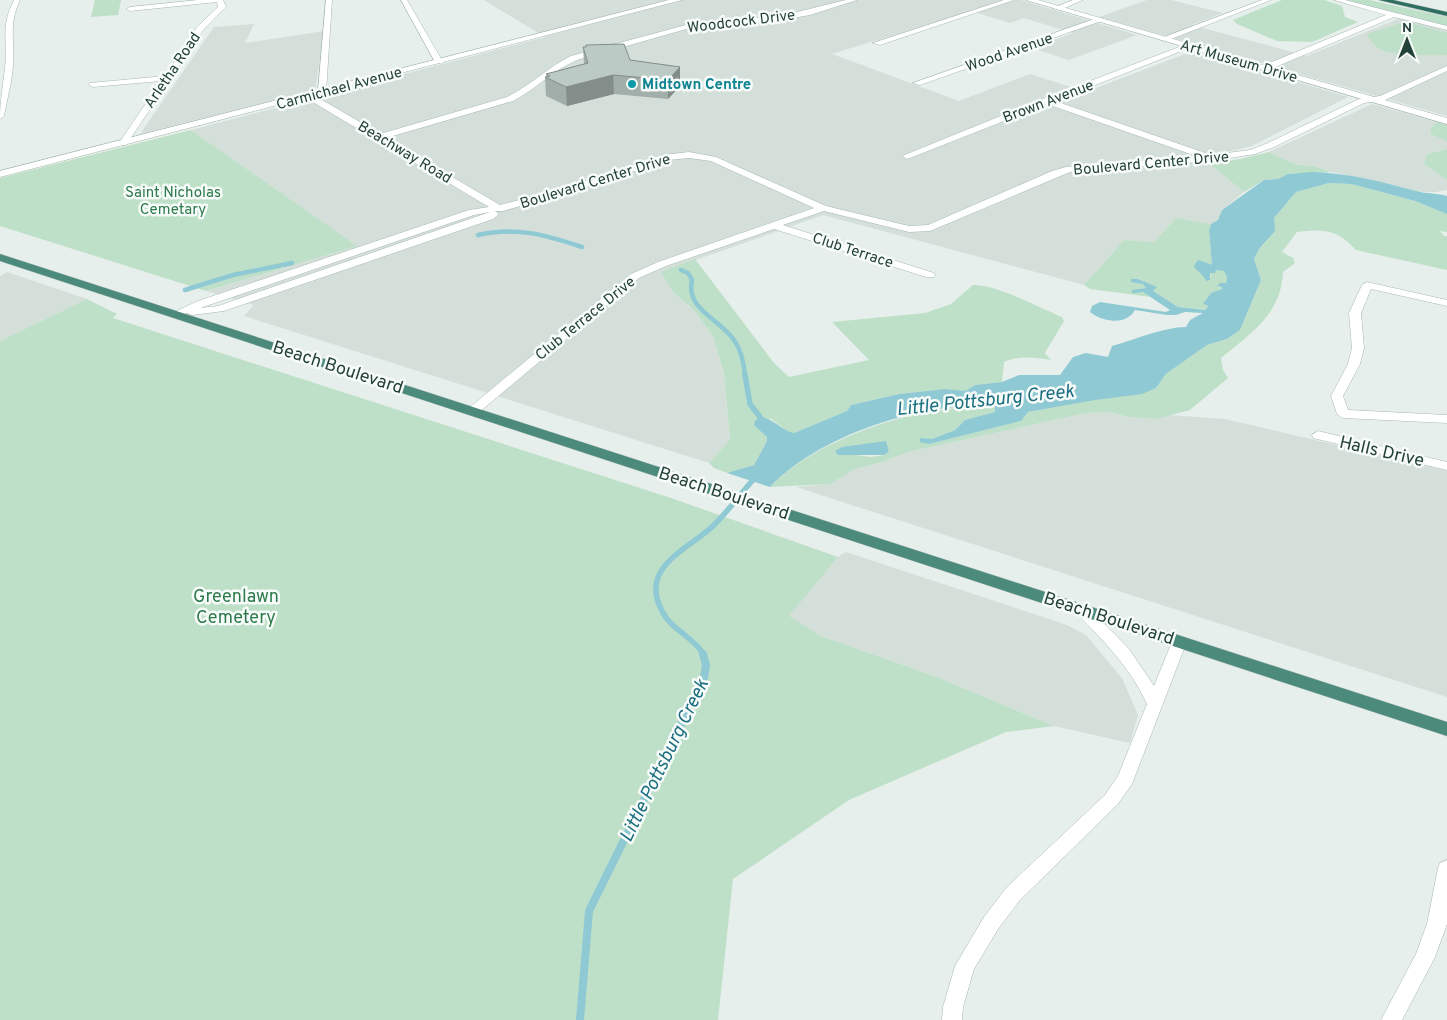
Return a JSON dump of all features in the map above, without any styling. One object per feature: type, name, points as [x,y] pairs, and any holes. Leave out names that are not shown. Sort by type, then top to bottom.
[{"type":"highway","points":[[1383,0],[1447,14]]},
{"type":"highway","points":[[1415,0],[1447,6]]},
{"type":"highway","name":"Beach Boulevard","points":[[0,257],[1447,729]]},
{"type":"street","points":[[0,116],[3,82],[9,57],[4,29],[6,19],[17,0]]},
{"type":"street","points":[[130,9],[220,0]]},
{"type":"street","name":"Arletha Road","points":[[123,143],[201,28],[222,7],[220,0]]},
{"type":"street","points":[[322,92],[329,0]]},
{"type":"street","points":[[404,0],[439,62]]},
{"type":"street","name":"Carmichael Avenue","points":[[0,174],[678,0]]},
{"type":"street","name":"Woodcock Drive","points":[[375,134],[508,93],[548,64],[585,50],[693,20],[786,13],[836,0]]},
{"type":"street","name":"Woodcock Drive","points":[[375,134],[510,99],[527,91],[557,66],[574,58],[697,24],[781,18],[854,0]]},
{"type":"street","points":[[877,43],[1011,0]]},
{"type":"street","name":"Art Museum Drive","points":[[1030,0],[1058,4],[1100,20],[1447,121]]},
{"type":"street","points":[[1058,4],[1080,0]]},
{"type":"street","points":[[1163,38],[1268,0]]},
{"type":"street","points":[[1336,0],[1447,28]]},
{"type":"street","points":[[1265,68],[1394,14]]},
{"type":"street","name":"Wood Avenue","points":[[917,83],[1100,20]]},
{"type":"street","name":"Brown Avenue","points":[[907,156],[1190,46]]},
{"type":"street","name":"Boulevard Center Drive","points":[[176,314],[202,303],[472,212],[544,198],[667,157],[689,156],[713,159],[823,208],[898,227],[930,228],[1055,173],[1069,169],[1234,156],[1271,145],[1362,101],[1382,98],[1447,68]]},
{"type":"street","points":[[93,85],[166,78]]},
{"type":"street","name":"Beachway Road","points":[[309,96],[500,208]]},
{"type":"street","points":[[1046,101],[1212,158]]},
{"type":"street","name":"Club Terrace Drive","points":[[473,411],[635,276],[662,264],[776,226],[823,208]]},
{"type":"street","name":"Club Terrace","points":[[776,226],[930,275]]},
{"type":"street","points":[[1447,303],[1367,285],[1355,313],[1358,348],[1354,364],[1337,396],[1343,414],[1447,419]]},
{"type":"street","name":"Halls Drive","points":[[1318,435],[1447,466]]},
{"type":"street","points":[[1081,609],[1136,667],[1147,685],[1155,705]]},
{"type":"street","points":[[952,1020],[953,1007],[965,966],[991,923],[1013,894],[1111,800],[1126,778],[1179,641]]},
{"type":"street","points":[[1391,1020],[1425,957],[1431,941],[1437,924],[1447,868]]},
{"type":"shaded area","points":[[484,0],[1021,0],[1137,35],[1069,60],[1032,48],[1073,33],[1024,18],[1010,23],[971,11],[832,54],[959,101],[1030,74],[1071,87],[999,115],[1015,119],[1193,51],[1348,97],[1252,146],[1227,152],[1210,163],[1244,192],[1222,210],[1218,220],[1211,224],[1176,218],[1154,242],[1124,240],[1084,285],[823,215],[662,272],[673,292],[694,310],[713,336],[724,374],[730,441],[709,463],[244,316],[254,305],[206,291],[356,246],[191,130],[545,37]]},
{"type":"shaded area","points":[[1147,0],[1171,0],[1223,13],[1192,25],[1307,56],[1405,16],[1447,26],[1447,116],[1099,17]]},
{"type":"shaded area","points":[[254,24],[245,43],[324,31],[315,90],[140,134],[214,27]]},
{"type":"shaded area","points":[[1372,104],[1437,122],[1430,129],[1447,141],[1447,149],[1427,154],[1424,164],[1447,180],[1447,190],[1418,192],[1331,172],[1314,166],[1294,164],[1269,152]]},
{"type":"shaded area","points":[[7,272],[87,299],[0,341],[0,276]]},
{"type":"shaded area","points":[[1110,412],[1128,417],[1156,419],[1169,415],[1225,419],[1447,471],[1447,697],[796,487],[830,484],[855,469],[879,463],[908,452],[1086,413]]},
{"type":"shaded area","points":[[846,552],[1067,625],[1086,635],[1122,678],[1138,715],[1130,743],[1054,726],[937,677],[821,636],[788,616],[838,557]]},
{"type":"green space","points":[[95,0],[121,0],[118,15],[91,17]]},
{"type":"green space","points":[[1282,0],[1324,0],[1342,6],[1345,17],[1358,22],[1312,42],[1277,41],[1237,24],[1233,20]]},
{"type":"green space","points":[[1342,0],[1369,0],[1447,17],[1447,26]]},
{"type":"green space","points":[[1401,23],[1411,23],[1447,33],[1447,55],[1405,54],[1383,51],[1374,44],[1367,34]]},
{"type":"green space","points":[[1437,122],[1447,125],[1447,141],[1431,134],[1430,129]]},
{"type":"green space","name":"Saint Nicholas Cemetary","points":[[191,130],[357,246],[206,291],[0,226],[0,178]]},
{"type":"green space","points":[[1447,149],[1447,180],[1424,164],[1427,154]]},
{"type":"green space","points":[[1269,152],[1294,164],[1314,166],[1331,172],[1288,174],[1278,179],[1264,180],[1244,192],[1210,164]]},
{"type":"green space","points":[[1329,183],[1351,184],[1415,201],[1447,214],[1447,232],[1440,231],[1444,236],[1447,236],[1447,270],[1356,250],[1336,234],[1329,232],[1297,232],[1282,252],[1293,258],[1295,263],[1283,272],[1277,300],[1270,312],[1253,331],[1221,358],[1223,370],[1228,378],[1190,410],[1156,419],[1128,417],[1110,412],[1086,413],[908,452],[879,463],[855,469],[830,484],[770,487],[793,467],[836,442],[876,426],[914,415],[952,408],[995,405],[995,412],[965,420],[955,430],[932,439],[929,444],[1021,421],[1028,412],[1156,388],[1166,374],[1207,345],[1227,339],[1240,330],[1261,280],[1254,259],[1259,249],[1267,241],[1274,218],[1296,192]],"holes":[[[886,441],[889,451],[885,455],[871,457],[856,455]]]},
{"type":"green space","points":[[1176,218],[1211,224],[1209,231],[1212,265],[1207,265],[1198,271],[1203,276],[1211,278],[1210,273],[1215,270],[1224,271],[1227,277],[1226,283],[1218,287],[1222,287],[1222,289],[1211,293],[1204,304],[1210,306],[1205,310],[1178,307],[1153,291],[1156,287],[1138,279],[1137,282],[1147,288],[1140,289],[1137,292],[1143,292],[1151,297],[1090,289],[1084,285],[1124,240],[1154,242]]},
{"type":"green space","points":[[695,259],[774,363],[789,377],[869,360],[832,322],[925,313],[951,304],[973,285],[983,286],[1018,297],[1062,317],[1064,321],[1045,353],[1051,360],[1021,358],[1004,362],[1002,382],[975,385],[965,391],[945,389],[899,394],[851,405],[847,411],[794,433],[788,432],[770,418],[762,432],[767,437],[767,441],[754,465],[727,473],[714,468],[709,463],[730,440],[724,374],[713,336],[694,310],[673,292],[661,272]]},
{"type":"green space","name":"Greenlawn Cemetery","points":[[87,299],[117,314],[113,318],[671,498],[838,557],[789,616],[821,636],[937,677],[1054,726],[1006,732],[849,800],[733,879],[718,1020],[0,1020],[0,341]]},
{"type":"water","points":[[1313,172],[1352,176],[1420,192],[1447,196],[1447,214],[1415,201],[1351,184],[1329,183],[1296,192],[1274,218],[1275,231],[1259,249],[1254,259],[1261,280],[1240,330],[1227,339],[1207,345],[1166,374],[1156,388],[1142,394],[1028,412],[1021,421],[929,444],[920,442],[920,438],[932,439],[955,430],[965,420],[995,412],[995,405],[936,409],[874,425],[845,437],[817,451],[792,468],[770,487],[727,473],[754,465],[767,441],[767,437],[754,425],[759,417],[770,420],[785,430],[794,433],[847,411],[851,405],[899,394],[945,389],[965,391],[975,385],[1002,382],[1019,375],[1060,375],[1073,357],[1086,353],[1108,357],[1112,346],[1159,331],[1186,327],[1190,320],[1203,313],[1185,312],[1167,315],[1135,310],[1126,318],[1114,321],[1101,318],[1090,312],[1092,306],[1100,302],[1166,312],[1170,310],[1143,292],[1132,293],[1132,290],[1146,288],[1143,284],[1131,282],[1131,279],[1138,279],[1157,287],[1153,291],[1178,307],[1205,310],[1209,306],[1203,304],[1211,293],[1222,289],[1222,287],[1217,286],[1220,283],[1226,283],[1227,277],[1224,271],[1216,270],[1215,273],[1210,273],[1210,280],[1206,281],[1194,267],[1199,260],[1212,265],[1209,230],[1211,224],[1218,220],[1222,210],[1264,180],[1278,179],[1288,174]]},
{"type":"water","points":[[886,441],[889,451],[885,455],[838,455],[835,451],[842,447]]},
{"type":"building","points":[[624,44],[630,60],[680,67],[668,80],[613,75],[566,87],[545,77],[550,76],[546,74],[588,63],[583,47],[586,47],[586,45]]},
{"type":"waterway","points":[[478,235],[505,231],[530,233],[582,247]]},
{"type":"waterway","points":[[185,290],[233,275],[292,263]]},
{"type":"waterway","points":[[681,270],[688,273],[692,280],[691,290],[699,306],[737,344],[742,357],[745,376]]},
{"type":"waterway","points":[[745,375],[750,404],[764,422]]},
{"type":"waterway","name":"Little Pottsburg Creek","points":[[704,655],[694,643],[666,618],[656,595],[657,582],[662,570],[670,560],[714,525],[752,481]]},
{"type":"waterway","name":"Little Pottsburg Creek","points":[[580,1020],[589,911],[704,678],[706,665],[703,654]]},
{"type":"place","name":"Midtown Centre","points":[[632,84]]}]
